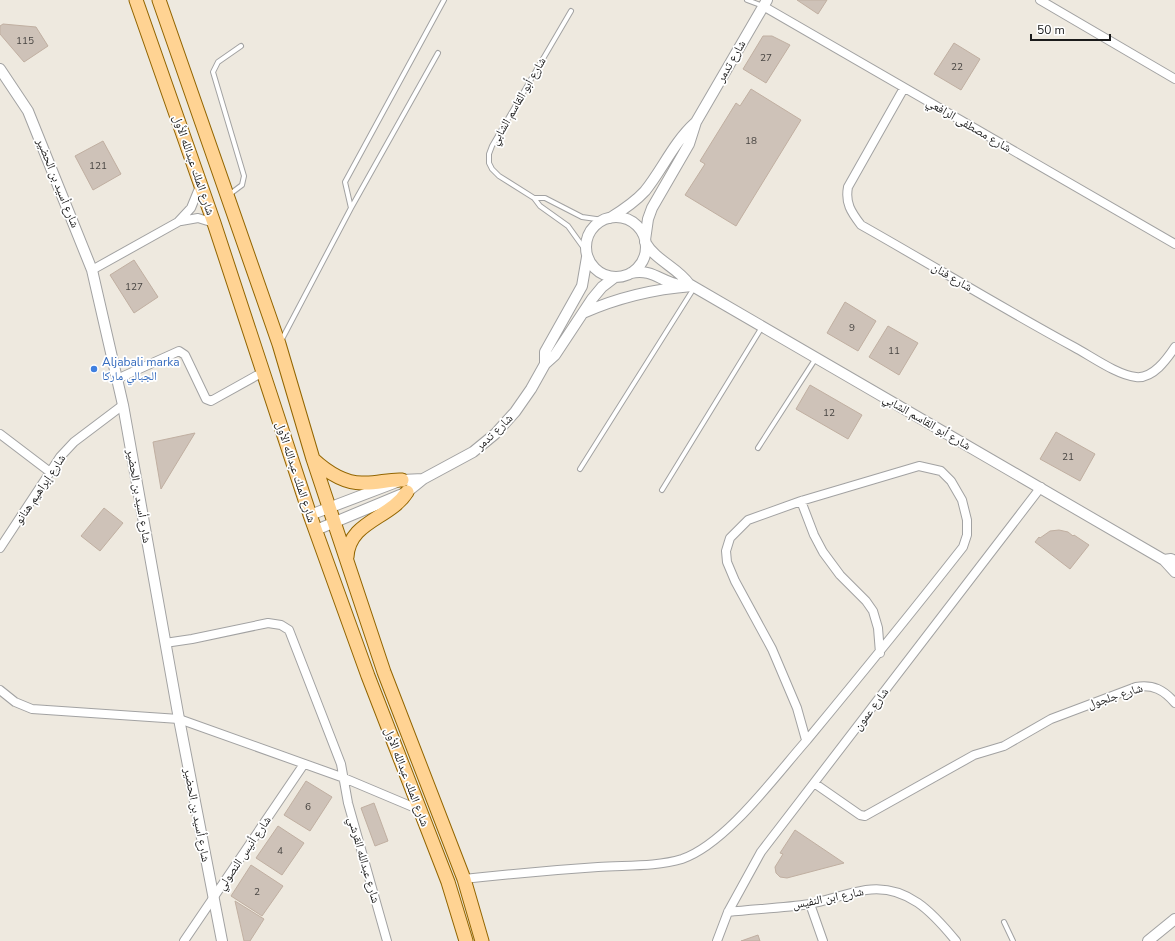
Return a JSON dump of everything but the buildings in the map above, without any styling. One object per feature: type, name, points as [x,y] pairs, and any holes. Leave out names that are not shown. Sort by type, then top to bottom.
[{"type":"main road","name":"شارع الملك عبدالله الأول","points":[[136,0],[214,223],[310,515],[368,676],[448,882],[466,941]]},
{"type":"main road","name":"شارع الملك عبدالله الأول","points":[[160,0],[279,344],[313,459],[384,672],[464,879],[482,941]]},
{"type":"main road","points":[[153,50],[175,43]]},
{"type":"main road","points":[[313,459],[336,476],[355,482],[363,483],[402,480]]},
{"type":"main road","points":[[347,559],[351,540],[360,529],[399,502],[407,492]]},
{"type":"main road","points":[[448,882],[464,879]]},
{"type":"street","points":[[1040,0],[1175,79]]},
{"type":"street","name":"شارع مصطفى الرافعي","points":[[765,3],[904,88],[1175,244]]},
{"type":"street","name":"شارع تدمر","points":[[606,219],[628,206],[644,191],[683,137],[696,122],[765,3]]},
{"type":"street","name":"شارع أسيد بن الحضير","points":[[0,69],[28,111],[92,270],[123,406],[179,719],[222,941]]},
{"type":"street","name":"شارع فنان","points":[[904,88],[848,187],[846,196],[848,204],[852,214],[861,225],[1035,326],[1119,372],[1137,378],[1147,374],[1159,368],[1175,347]]},
{"type":"street","name":"شارع تدمر","points":[[645,241],[648,219],[652,208],[689,144],[696,122]]},
{"type":"street","points":[[178,222],[196,200],[200,183]]},
{"type":"street","points":[[92,270],[178,222],[198,218],[214,223]]},
{"type":"street","points":[[619,218],[628,220],[641,232],[645,241],[643,259],[632,273],[615,277],[599,272],[593,267],[586,253],[586,242],[590,233],[595,226],[606,219],[619,218]]},
{"type":"street","name":"شارع أبو القاسم الشابي","points":[[645,241],[655,255],[676,269],[692,286],[1041,487],[1164,560],[1175,572]]},
{"type":"street","name":"شارع تدمر","points":[[545,364],[545,352],[582,286],[586,270],[586,253]]},
{"type":"street","name":"شارع أبو القاسم الشابي","points":[[632,273],[646,272],[678,285],[692,286]]},
{"type":"street","name":"شارع تدمر","points":[[316,530],[407,492],[423,479],[473,452],[495,434],[531,389],[545,364],[555,355],[597,293],[615,277]]},
{"type":"street","points":[[583,313],[612,301],[636,294],[692,286]]},
{"type":"street","points":[[117,379],[180,351],[185,355],[206,399],[211,401],[263,372]]},
{"type":"street","name":"شارع إبراهيم هنانو","points":[[0,548],[50,472],[74,442],[123,406]]},
{"type":"street","points":[[0,434],[50,472]]},
{"type":"street","points":[[464,879],[533,871],[660,863],[681,859],[698,852],[715,840],[761,794],[880,653],[963,547],[968,535],[967,520],[962,500],[951,481],[941,471],[919,466],[800,502],[748,520],[730,538],[726,551],[728,562],[735,581],[772,649],[797,708],[806,740]]},
{"type":"street","name":"شارع تدمر","points":[[310,515],[402,480],[423,479]]},
{"type":"street","name":"شارع عمون","points":[[717,941],[728,912],[761,852],[1041,487]]},
{"type":"street","points":[[800,502],[823,552],[840,575],[874,611],[878,628],[880,653]]},
{"type":"street","name":"شارع أبو القاسم الشابي","points":[[1164,560],[1171,559],[1175,561]]},
{"type":"street","name":"شارع عبدالله القرشي","points":[[165,643],[192,639],[268,623],[277,623],[285,627],[292,635],[338,756],[348,802],[387,941]]},
{"type":"street","name":"شارع جلجول","points":[[814,783],[860,815],[869,815],[974,755],[1004,746],[1051,719],[1136,687],[1145,685],[1162,691],[1175,703]]},
{"type":"street","points":[[0,690],[15,702],[32,709],[179,719],[344,778],[420,810]]},
{"type":"street","name":"شارع أنيس النصولي","points":[[184,941],[304,764]]},
{"type":"street","name":"شارع ابن النفيس","points":[[728,912],[810,904],[867,890],[886,890],[903,893],[927,908],[956,941]]},
{"type":"street","points":[[810,904],[823,941]]},
{"type":"street","points":[[1148,941],[1175,919]]},
{"type":"lane","points":[[351,208],[345,182],[444,0]]},
{"type":"lane","points":[[747,0],[765,3]]},
{"type":"lane","name":"شارع أبو القاسم الشابي","points":[[571,11],[489,154],[489,163],[492,169],[499,176],[534,198],[540,206],[573,231],[586,253]]},
{"type":"lane","points":[[228,196],[242,185],[244,176],[214,72],[218,62],[241,46]]},
{"type":"lane","points":[[279,344],[351,208],[438,53]]},
{"type":"lane","name":"شارع أبو القاسم الشابي","points":[[534,198],[545,198],[582,217],[606,219]]},
{"type":"lane","points":[[580,469],[692,286]]},
{"type":"lane","points":[[662,490],[762,326]]},
{"type":"lane","points":[[758,448],[816,358]]},
{"type":"lane","points":[[1004,922],[1013,941]]},
{"type":"place","name":"Aljabali marka الجبالي ماركا","points":[[94,369]]}]
